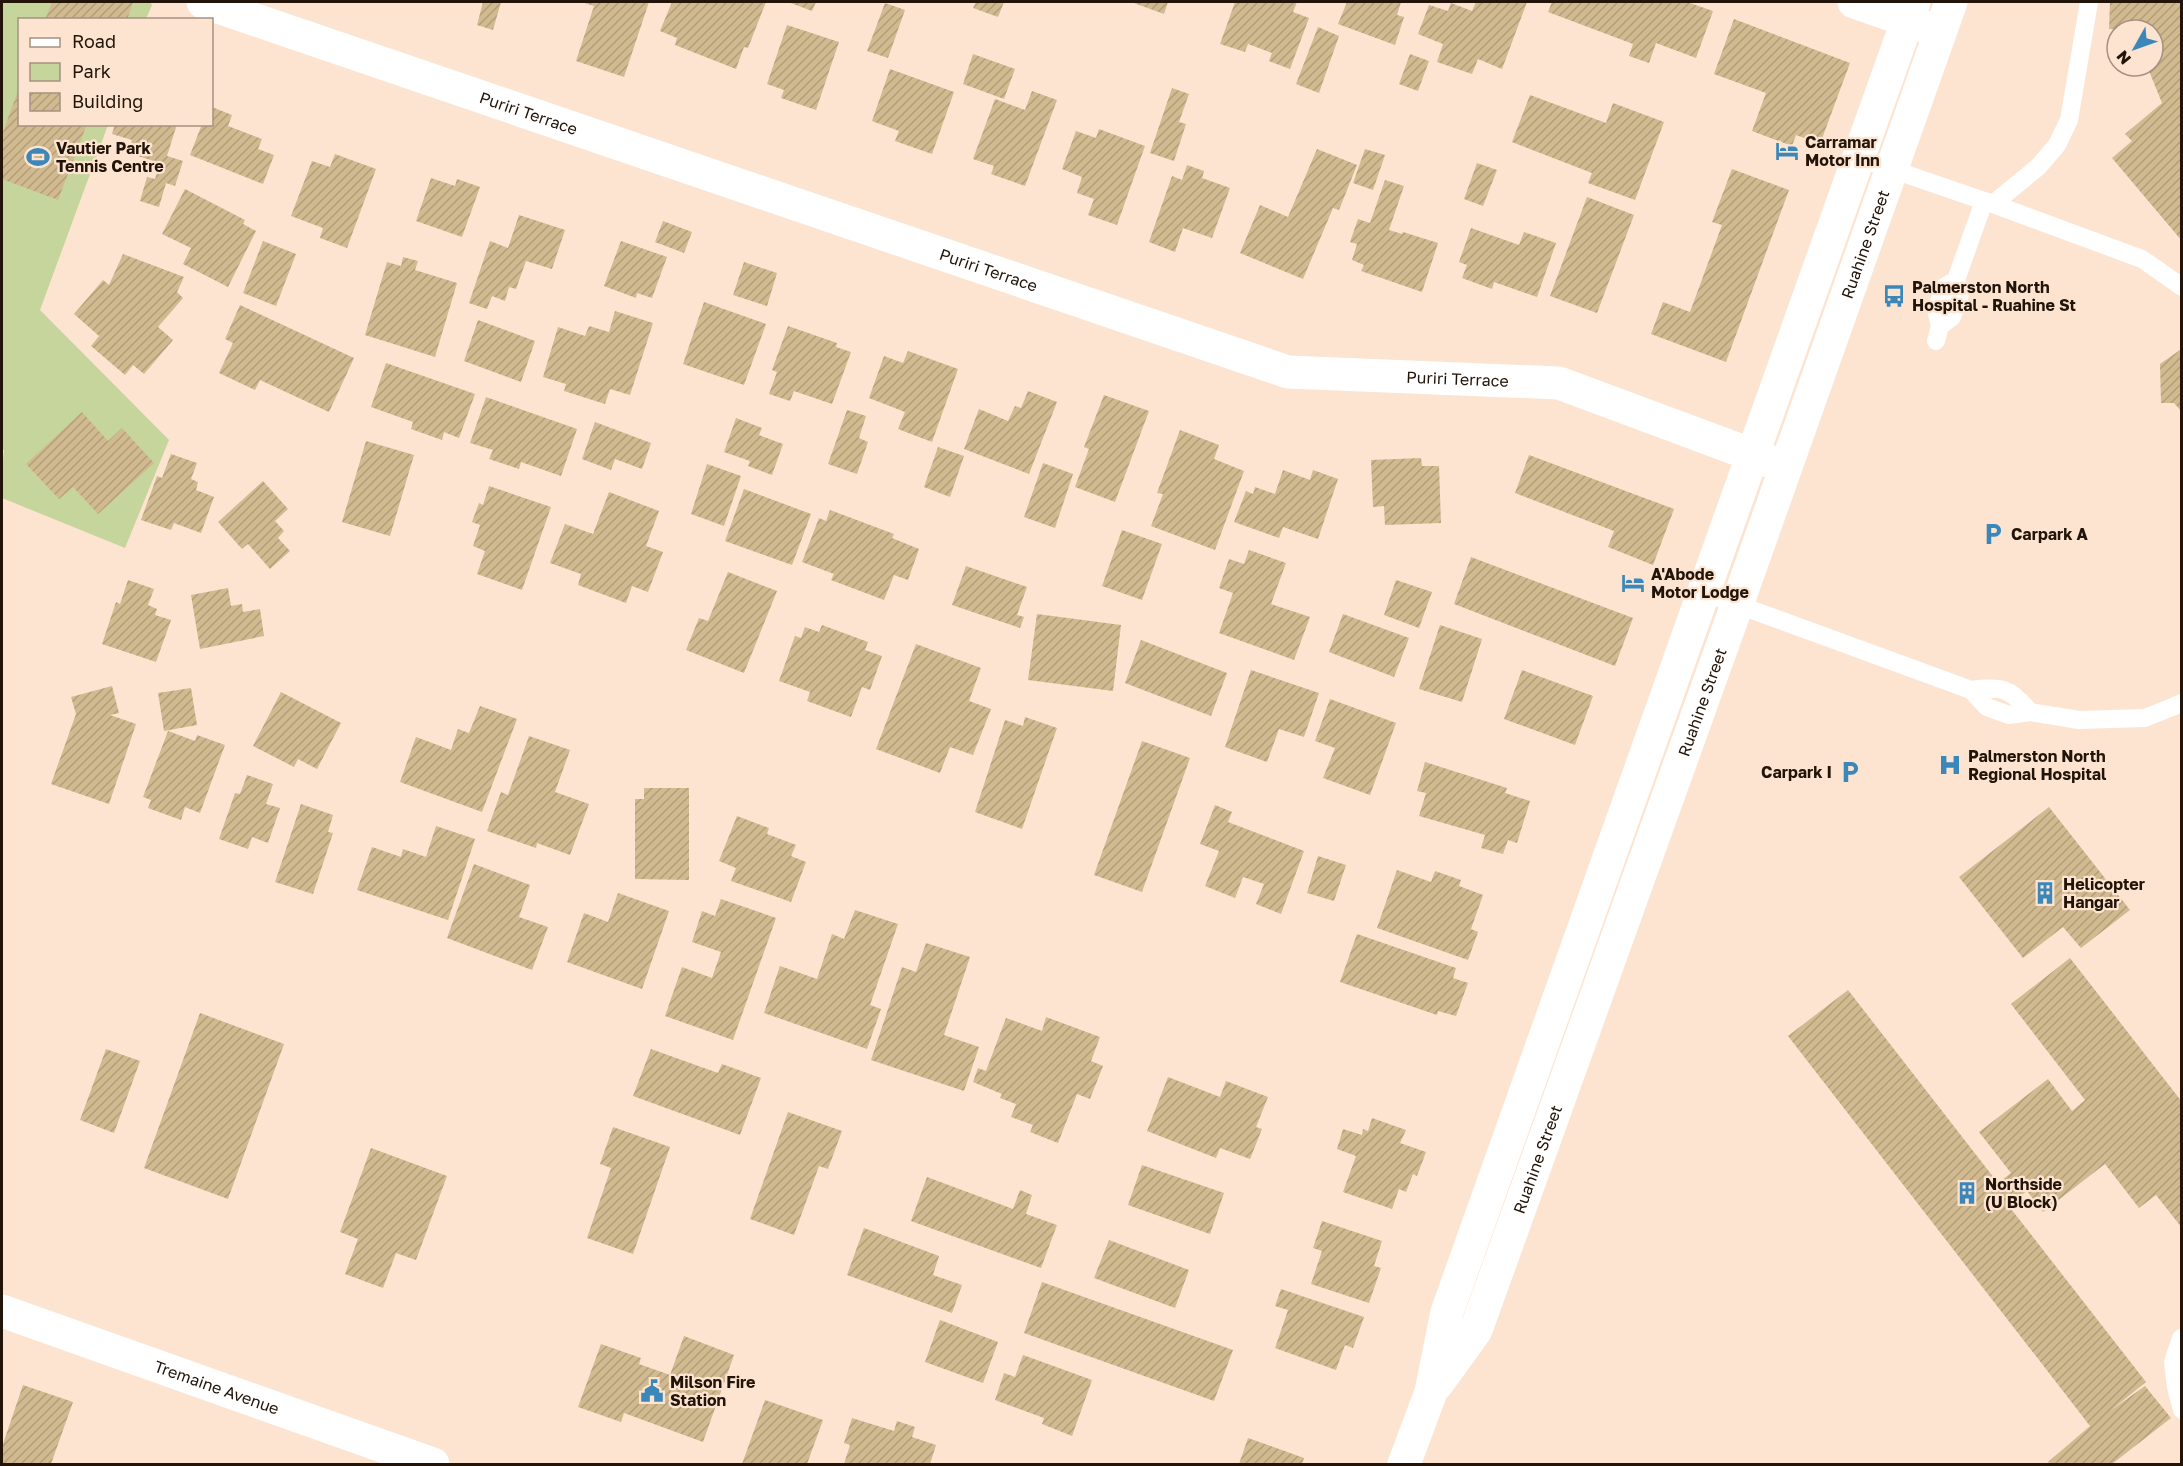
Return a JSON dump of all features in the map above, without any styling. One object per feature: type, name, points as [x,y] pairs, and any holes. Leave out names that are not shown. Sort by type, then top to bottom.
[{"type":"main road","name":"Puriri Terrace","points":[[203,2],[1288,372],[1559,383],[1785,467]]},
{"type":"main road","points":[[1854,2],[1945,17]]},
{"type":"main road","name":"Ruahine Street","points":[[1404,1464],[1431,1392],[1447,1312],[1911,11]]},
{"type":"main road","name":"Ruahine Street","points":[[1431,1392],[1476,1330],[1737,605],[1945,17]]},
{"type":"main road","name":"Tremaine Avenue","points":[[2,1311],[433,1464]]},
{"type":"lane","points":[[1938,333],[1936,310],[1944,287],[1956,280],[1988,203],[2038,167],[2057,145],[2069,120],[2089,2]]},
{"type":"lane","points":[[1859,158],[2142,259],[2181,287]]},
{"type":"lane","points":[[1703,592],[1971,690],[1993,687],[2016,695],[2030,712],[2079,720],[2145,717],[2181,702]]},
{"type":"lane","points":[[2181,1338],[2174,1362],[2181,1410]]},
{"type":"green space","points":[[2,2],[150,2],[152,5],[146,18],[18,18],[18,126],[108,126],[40,310],[169,440],[125,548],[2,498],[4,450],[2,449]]},
{"type":"building","points":[[52,2],[133,2],[128,18],[46,18]]},
{"type":"building","points":[[483,2],[501,2],[493,30],[477,25]]},
{"type":"building","points":[[581,2],[649,2],[624,77],[576,61],[594,6]]},
{"type":"building","points":[[672,2],[766,2],[748,48],[744,47],[736,69],[675,45],[677,38],[660,31]]},
{"type":"building","points":[[788,2],[816,2],[812,11]]},
{"type":"building","points":[[976,2],[1004,2],[998,17],[973,8]]},
{"type":"building","points":[[1131,2],[1168,2],[1164,14]]},
{"type":"building","points":[[1235,2],[1297,2],[1293,12],[1309,18],[1290,69],[1269,61],[1272,53],[1248,44],[1245,52],[1220,44]]},
{"type":"building","points":[[1347,2],[1401,2],[1397,15],[1404,17],[1395,45],[1338,24]]},
{"type":"building","points":[[1476,2],[1527,2],[1502,69],[1478,59],[1472,74],[1437,62],[1443,44],[1418,34],[1429,5],[1448,11],[1451,3],[1472,11]]},
{"type":"building","points":[[1552,2],[1687,2],[1713,11],[1696,58],[1656,43],[1649,63],[1629,56],[1633,44],[1548,12]]},
{"type":"building","points":[[2110,2],[2182,2],[2182,241],[2112,158],[2132,141],[2125,134],[2162,103],[2152,78],[2165,78],[2165,18],[2109,18]]},
{"type":"building","points":[[885,3],[905,10],[888,58],[867,51]]},
{"type":"building","points":[[1734,19],[1850,63],[1820,144],[1796,135],[1792,146],[1752,131],[1766,93],[1714,74]]},
{"type":"building","points":[[787,25],[839,42],[816,110],[781,98],[784,90],[767,84]]},
{"type":"building","points":[[1318,27],[1339,36],[1319,93],[1296,84]]},
{"type":"building","points":[[973,54],[1015,69],[1004,99],[963,84]]},
{"type":"building","points":[[1410,54],[1429,61],[1418,91],[1399,84]]},
{"type":"building","points":[[890,69],[954,92],[932,154],[895,141],[899,131],[872,121]]},
{"type":"building","points":[[1172,88],[1189,94],[1179,122],[1186,124],[1174,161],[1150,153]]},
{"type":"building","name":"Vautier Park Tennis Centre","points":[[18,91],[18,126],[86,126],[58,200],[2,179],[2,135]]},
{"type":"building","points":[[1032,91],[1057,100],[1025,186],[991,174],[994,166],[973,159],[995,99],[1025,110]]},
{"type":"building","points":[[1530,95],[1606,123],[1613,103],[1664,122],[1635,200],[1588,183],[1592,173],[1512,142]]},
{"type":"building","points":[[213,107],[232,115],[228,126],[262,139],[258,149],[274,155],[263,184],[190,155],[201,126],[213,126]]},
{"type":"building","points":[[114,126],[176,126],[167,156],[183,161],[175,186],[166,183],[159,207],[140,201],[147,177],[155,179],[160,163],[128,153],[132,140],[112,134]]},
{"type":"building","points":[[1099,129],[1145,146],[1117,225],[1088,215],[1094,199],[1077,193],[1082,177],[1062,169],[1076,131],[1096,138]]},
{"type":"building","points":[[1317,149],[1357,165],[1339,210],[1333,208],[1303,279],[1240,253],[1260,205],[1288,217]]},
{"type":"building","points":[[1365,149],[1385,155],[1373,190],[1353,183]]},
{"type":"building","points":[[335,154],[376,169],[347,248],[320,238],[323,228],[291,216],[312,161],[330,167]]},
{"type":"building","points":[[1477,163],[1497,170],[1483,206],[1464,199]]},
{"type":"building","points":[[1187,165],[1204,171],[1202,178],[1230,188],[1212,238],[1183,228],[1175,252],[1149,242],[1172,176],[1182,180]]},
{"type":"building","points":[[1732,169],[1789,190],[1726,362],[1651,334],[1663,302],[1690,312],[1722,225],[1712,222]]},
{"type":"building","points":[[431,178],[455,186],[457,179],[480,187],[462,237],[416,221]]},
{"type":"building","points":[[1385,180],[1404,186],[1389,230],[1438,243],[1422,292],[1361,271],[1364,265],[1352,260],[1357,244],[1350,242],[1358,219],[1370,223]]},
{"type":"building","points":[[185,189],[245,220],[243,224],[256,231],[228,287],[183,264],[191,248],[162,234]]},
{"type":"building","points":[[1587,197],[1634,215],[1597,313],[1550,296]]},
{"type":"building","points":[[519,215],[565,230],[552,269],[526,261],[516,289],[509,287],[505,301],[492,296],[487,309],[469,303],[490,241],[508,248]]},
{"type":"building","points":[[663,221],[692,232],[684,253],[655,242]]},
{"type":"building","points":[[1471,228],[1519,245],[1524,232],[1556,243],[1537,297],[1494,282],[1492,289],[1462,278],[1467,265],[1459,262]]},
{"type":"building","points":[[263,241],[296,254],[276,306],[243,293]]},
{"type":"building","points":[[621,241],[667,257],[652,298],[637,293],[636,298],[604,286]]},
{"type":"building","points":[[123,254],[184,277],[177,292],[183,298],[158,327],[173,340],[144,374],[133,365],[125,375],[91,346],[99,336],[74,314],[103,280],[109,285]]},
{"type":"building","points":[[403,257],[418,261],[415,270],[457,283],[435,357],[365,335],[387,262],[401,266]]},
{"type":"building","points":[[744,262],[777,273],[767,306],[733,295]]},
{"type":"building","points":[[704,302],[766,324],[744,385],[683,364]]},
{"type":"building","points":[[240,305],[354,358],[329,412],[260,380],[255,390],[219,373],[233,343],[225,339]]},
{"type":"building","points":[[615,311],[653,323],[630,395],[610,389],[605,404],[564,391],[566,384],[543,377],[558,327],[585,336],[589,326],[609,332]]},
{"type":"building","points":[[478,320],[535,341],[521,382],[464,361]]},
{"type":"building","points":[[788,326],[837,343],[836,347],[851,352],[832,404],[794,391],[790,401],[769,394],[777,372],[772,370]]},
{"type":"building","points":[[2180,350],[2182,351],[2182,412],[2174,403],[2161,403],[2160,364]]},
{"type":"building","points":[[908,351],[958,369],[932,442],[898,429],[905,412],[869,398],[884,356],[903,363]]},
{"type":"building","points":[[386,363],[475,394],[459,438],[444,432],[442,440],[411,429],[413,422],[371,407]]},
{"type":"building","points":[[1028,391],[1057,402],[1029,474],[964,449],[979,409],[1008,421],[1015,406],[1021,408]]},
{"type":"building","points":[[1104,395],[1149,411],[1115,502],[1075,487],[1089,449],[1084,447]]},
{"type":"building","points":[[486,397],[577,429],[561,476],[521,462],[519,469],[489,459],[493,450],[470,443]]},
{"type":"building","points":[[847,410],[866,416],[859,438],[868,442],[857,474],[828,464]]},
{"type":"building","points":[[82,412],[108,441],[122,428],[154,463],[98,514],[73,487],[59,499],[26,464]]},
{"type":"building","points":[[736,418],[762,428],[759,435],[783,444],[772,475],[748,466],[750,461],[724,452]]},
{"type":"building","points":[[595,422],[651,443],[642,469],[615,459],[611,470],[582,459]]},
{"type":"building","points":[[1180,430],[1219,445],[1214,459],[1244,471],[1215,550],[1151,526],[1163,494],[1157,493]]},
{"type":"building","points":[[366,441],[414,455],[390,536],[342,522]]},
{"type":"building","points":[[938,447],[964,456],[950,497],[924,487]]},
{"type":"building","points":[[171,454],[197,463],[191,479],[198,482],[196,490],[214,497],[201,533],[174,523],[171,530],[141,520],[157,476],[162,478]]},
{"type":"building","points":[[1529,455],[1674,509],[1653,565],[1608,547],[1614,531],[1515,493]]},
{"type":"building","points":[[1421,458],[1422,466],[1439,466],[1441,523],[1385,525],[1384,506],[1373,507],[1371,460]]},
{"type":"building","points":[[1043,463],[1073,474],[1055,528],[1024,517]]},
{"type":"building","points":[[707,464],[741,476],[724,526],[691,514]]},
{"type":"building","points":[[1283,470],[1310,480],[1313,470],[1338,479],[1318,539],[1283,527],[1279,538],[1234,522],[1246,491],[1253,494],[1255,487],[1275,494]]},
{"type":"building","points":[[263,481],[288,509],[275,521],[284,531],[278,538],[290,551],[270,569],[248,544],[242,549],[218,522]]},
{"type":"building","points":[[489,486],[551,507],[522,590],[477,574],[485,551],[473,546],[480,525],[472,522],[479,503],[483,505]]},
{"type":"building","points":[[744,489],[811,514],[792,565],[725,541]]},
{"type":"building","points":[[609,492],[659,511],[646,546],[663,552],[648,592],[632,586],[626,603],[578,585],[581,574],[550,563],[565,524],[593,534]]},
{"type":"building","points":[[830,510],[894,534],[892,538],[919,549],[908,580],[894,575],[884,600],[831,580],[834,574],[802,562],[819,518],[826,521]]},
{"type":"building","points":[[1122,530],[1162,544],[1142,600],[1102,586]]},
{"type":"building","points":[[1249,550],[1286,563],[1271,604],[1310,617],[1294,660],[1219,633],[1233,593],[1219,588],[1229,559],[1244,564]]},
{"type":"building","points":[[1471,557],[1633,618],[1615,666],[1454,604]]},
{"type":"building","points":[[966,566],[1027,587],[1017,615],[1024,617],[1020,628],[952,605]]},
{"type":"building","points":[[728,572],[777,591],[744,673],[686,650],[699,618],[708,621]]},
{"type":"building","points":[[128,580],[154,589],[148,605],[157,609],[155,615],[171,620],[156,662],[102,644],[116,602],[120,604]]},
{"type":"building","points":[[1396,580],[1432,592],[1419,628],[1384,615]]},
{"type":"building","points":[[228,588],[231,606],[242,604],[243,612],[260,609],[264,636],[200,649],[191,595]]},
{"type":"building","points":[[1037,614],[1121,625],[1113,691],[1028,680]]},
{"type":"building","points":[[1343,614],[1409,638],[1394,677],[1329,652]]},
{"type":"building","points":[[822,625],[868,642],[865,650],[882,656],[870,690],[862,687],[851,717],[807,701],[810,692],[779,681],[795,636],[801,638],[805,627],[819,632]]},
{"type":"building","points":[[1440,625],[1482,639],[1462,702],[1419,689]]},
{"type":"building","points":[[1141,640],[1227,673],[1211,716],[1125,683]]},
{"type":"building","points":[[916,644],[981,668],[969,701],[991,709],[973,755],[950,747],[940,773],[876,749]]},
{"type":"building","points":[[1251,670],[1319,693],[1304,737],[1279,729],[1267,762],[1225,747]]},
{"type":"building","points":[[1522,670],[1593,696],[1575,745],[1504,719]]},
{"type":"building","points":[[112,686],[119,713],[110,715],[136,724],[109,804],[51,784],[76,714],[71,697]]},
{"type":"building","points":[[191,688],[197,725],[164,731],[158,693]]},
{"type":"building","points":[[281,692],[341,723],[317,769],[298,759],[294,767],[253,746]]},
{"type":"building","points":[[1330,699],[1396,723],[1370,795],[1323,778],[1335,748],[1315,741]]},
{"type":"building","points":[[480,706],[517,719],[482,812],[400,782],[416,737],[451,750],[458,729],[469,733]]},
{"type":"building","points":[[1025,717],[1057,728],[1022,829],[975,812],[1005,720],[1023,726]]},
{"type":"building","points":[[168,731],[195,741],[197,735],[225,745],[200,813],[185,807],[181,820],[148,808],[151,800],[143,797]]},
{"type":"building","points":[[529,736],[570,750],[555,792],[589,804],[570,855],[537,843],[536,848],[487,831],[501,792],[508,795]]},
{"type":"building","points":[[1142,741],[1190,758],[1142,892],[1094,875]]},
{"type":"building","points":[[1425,762],[1507,788],[1505,793],[1530,801],[1517,843],[1508,840],[1503,854],[1481,848],[1485,835],[1419,816],[1426,793],[1417,791]]},
{"type":"building","points":[[247,775],[273,784],[266,804],[280,808],[268,843],[252,837],[248,849],[219,839],[235,793],[240,794]]},
{"type":"building","points":[[644,788],[689,788],[689,880],[635,879],[635,799],[644,799]]},
{"type":"building","points":[[301,804],[333,815],[328,832],[333,833],[313,894],[275,882]]},
{"type":"building","points":[[1215,805],[1232,812],[1228,822],[1304,851],[1281,914],[1256,904],[1264,884],[1243,877],[1235,898],[1205,886],[1219,851],[1200,844]]},
{"type":"building","name":"Helicopter Hangar","points":[[2049,807],[2130,910],[2081,948],[2063,927],[2023,958],[1959,877]]},
{"type":"building","points":[[737,816],[769,828],[767,834],[796,845],[791,856],[806,862],[791,902],[731,881],[736,868],[719,861]]},
{"type":"building","points":[[436,826],[475,839],[448,920],[357,890],[372,847],[401,857],[403,849],[426,857]]},
{"type":"building","points":[[1318,856],[1346,865],[1334,901],[1307,893]]},
{"type":"building","points":[[474,864],[530,885],[519,917],[548,927],[532,970],[447,938]]},
{"type":"building","points":[[1397,870],[1431,882],[1435,871],[1461,880],[1459,886],[1483,895],[1471,929],[1478,932],[1468,960],[1377,928]]},
{"type":"building","points":[[618,893],[669,911],[642,989],[567,962],[584,913],[608,922]]},
{"type":"building","points":[[721,899],[776,918],[733,1040],[665,1016],[682,967],[712,978],[721,952],[692,942],[702,911],[715,916]]},
{"type":"building","points":[[855,910],[898,924],[870,1005],[881,1009],[867,1049],[764,1013],[780,966],[817,979],[832,934],[844,939]]},
{"type":"building","points":[[1357,934],[1456,968],[1453,978],[1468,983],[1456,1016],[1438,1011],[1437,1015],[1340,982]]},
{"type":"building","points":[[926,943],[970,957],[944,1035],[979,1047],[964,1091],[871,1060],[902,967],[916,972]]},
{"type":"building","name":"Northside (U Block)","points":[[2070,958],[2182,1102],[2182,1228],[2156,1195],[2139,1208],[2105,1164],[2043,1212],[2027,1191],[2008,1205],[2146,1382],[2110,1411],[2145,1386],[2171,1418],[2112,1464],[2051,1464],[2048,1462],[2090,1426],[1788,1036],[1848,990],[1998,1183],[2011,1173],[1979,1132],[2048,1079],[2072,1111],[2085,1100],[2011,1004]]},
{"type":"building","points":[[200,1013],[284,1044],[228,1199],[144,1168]]},
{"type":"building","points":[[1046,1017],[1100,1037],[1091,1061],[1103,1066],[1090,1099],[1077,1094],[1058,1143],[1030,1132],[1033,1125],[1011,1117],[1016,1104],[1000,1098],[1002,1094],[973,1082],[978,1068],[986,1071],[1006,1018],[1042,1031]]},
{"type":"building","points":[[106,1049],[140,1061],[114,1133],[80,1120]]},
{"type":"building","points":[[651,1049],[718,1073],[722,1064],[761,1078],[740,1135],[633,1096]]},
{"type":"building","points":[[1168,1077],[1220,1097],[1226,1081],[1268,1097],[1256,1127],[1262,1129],[1250,1159],[1220,1148],[1216,1158],[1147,1131]]},
{"type":"building","points":[[788,1112],[842,1131],[828,1169],[819,1166],[794,1235],[750,1219]]},
{"type":"building","points":[[1372,1118],[1406,1130],[1400,1143],[1426,1152],[1417,1176],[1413,1174],[1406,1192],[1399,1189],[1392,1209],[1343,1192],[1356,1156],[1337,1149],[1343,1129],[1362,1135],[1363,1129],[1368,1131]]},
{"type":"building","points":[[613,1127],[670,1147],[633,1254],[587,1238],[611,1168],[600,1164]]},
{"type":"building","points":[[371,1148],[447,1176],[416,1260],[396,1253],[383,1288],[345,1274],[358,1239],[340,1232]]},
{"type":"building","points":[[1142,1165],[1224,1193],[1210,1234],[1128,1205]]},
{"type":"building","points":[[927,1177],[1013,1209],[1020,1190],[1032,1195],[1026,1214],[1057,1225],[1041,1268],[911,1221]]},
{"type":"building","points":[[1322,1221],[1382,1241],[1374,1266],[1381,1268],[1369,1303],[1311,1284],[1322,1251],[1313,1248]]},
{"type":"building","points":[[864,1228],[939,1256],[933,1275],[962,1285],[952,1313],[847,1275]]},
{"type":"building","points":[[1109,1240],[1189,1270],[1175,1308],[1094,1278]]},
{"type":"building","points":[[1042,1282],[1233,1350],[1214,1401],[1024,1333]]},
{"type":"building","points":[[1281,1289],[1364,1317],[1353,1348],[1345,1345],[1336,1370],[1275,1348],[1288,1310],[1275,1306]]},
{"type":"building","points":[[940,1320],[998,1342],[983,1383],[925,1362]]},
{"type":"building","name":"Milson Fire Station","points":[[684,1336],[734,1355],[703,1442],[624,1413],[621,1422],[578,1407],[601,1344],[641,1358],[639,1364],[670,1375]]},
{"type":"building","points":[[1023,1355],[1092,1380],[1072,1436],[1042,1424],[1044,1418],[995,1400],[1004,1373],[1015,1377]]},
{"type":"building","points":[[23,1385],[73,1402],[51,1464],[2,1464],[2,1447]]},
{"type":"building","points":[[765,1400],[823,1420],[807,1464],[742,1464]]},
{"type":"building","points":[[852,1418],[894,1431],[897,1421],[915,1427],[912,1437],[936,1445],[930,1464],[844,1464],[850,1445],[844,1443]]},
{"type":"building","points":[[1248,1438],[1304,1458],[1302,1464],[1239,1464]]},
{"type":"place","name":"Carramar Motor Inn","points":[[1787,151]]},
{"type":"place","name":"Vautier Park Tennis Centre","points":[[38,157]]},
{"type":"place","name":"Palmerston North Hospital - Ruahine St","points":[[1894,296]]},
{"type":"place","name":"Carpark A","points":[[1993,534]]},
{"type":"place","name":"A'Abode Motor Lodge","points":[[1633,583]]},
{"type":"place","name":"Palmerston North Regional Hospital","points":[[1950,765]]},
{"type":"place","name":"Carpark I","points":[[1850,772]]},
{"type":"place","name":"Helicopter Hangar","points":[[2045,893]]},
{"type":"place","name":"Northside (U Block)","points":[[1967,1193]]},
{"type":"place","name":"Milson Fire Station","points":[[652,1391]]}]
